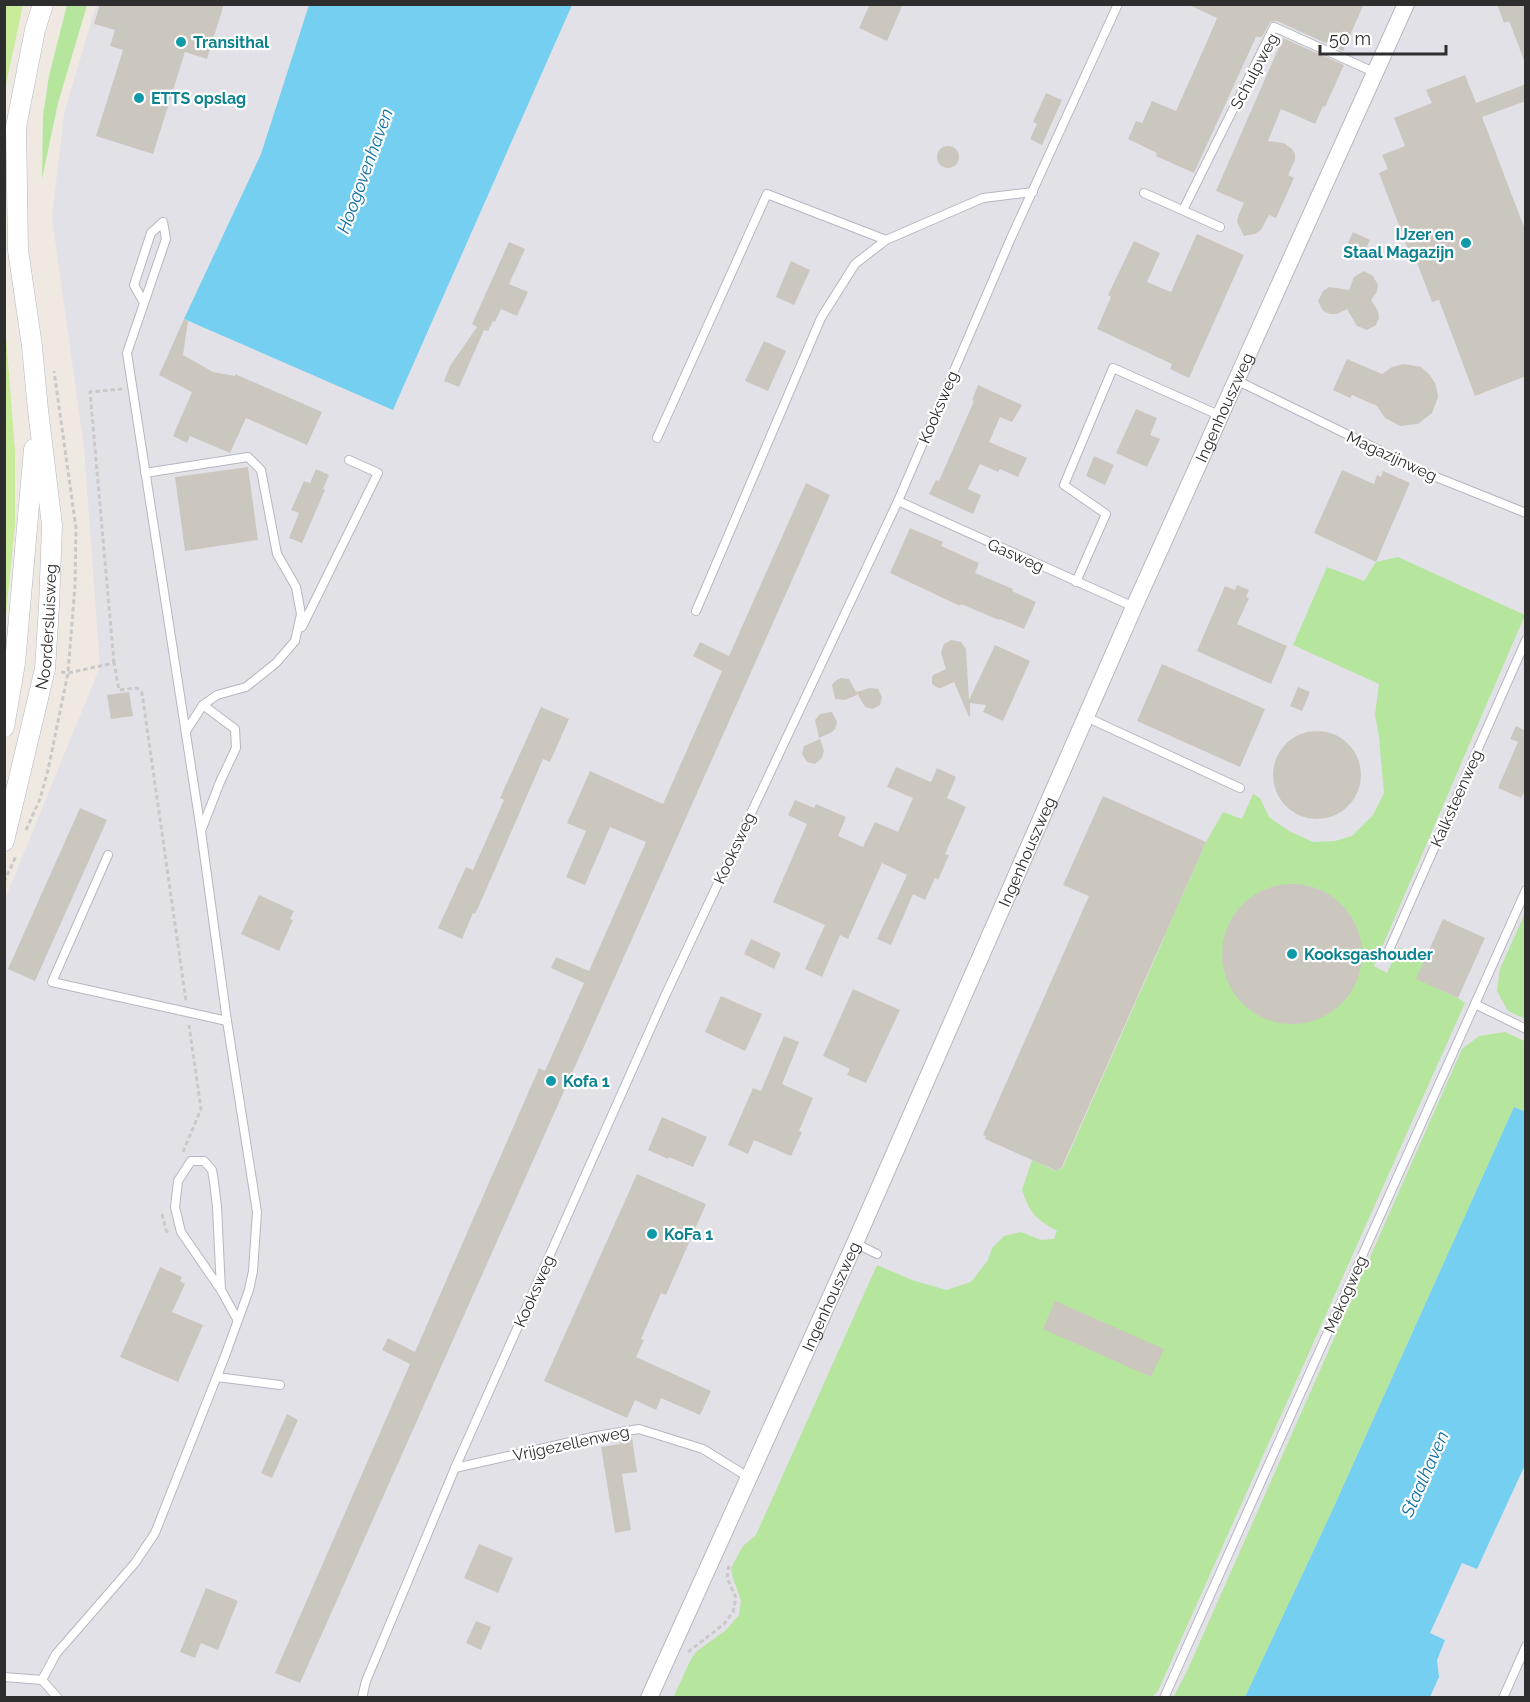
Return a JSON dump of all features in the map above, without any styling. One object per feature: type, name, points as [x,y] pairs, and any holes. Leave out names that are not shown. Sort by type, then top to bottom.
[{"type":"street","name":"Noordersluisweg","points":[[4,841],[45,669],[52,525],[32,346],[18,250],[16,127],[33,41],[43,4]]},
{"type":"street","name":"Ingenhouszweg","points":[[649,1698],[855,1243],[1134,607],[1406,4]]},
{"type":"street","name":"Noordersluisweg","points":[[4,727],[38,410]]},
{"type":"street","points":[[10,662],[45,669]]},
{"type":"lane","name":"Kooksweg","points":[[362,1698],[366,1682],[456,1468],[665,996],[898,501],[1011,238],[1118,4]]},
{"type":"lane","name":"Schulpweg","points":[[1183,210],[1274,27],[1376,73]]},
{"type":"lane","points":[[696,611],[821,318],[855,264],[886,240],[983,198],[1033,192]]},
{"type":"lane","points":[[1144,193],[1220,227]]},
{"type":"lane","points":[[657,438],[767,194],[886,240]]},
{"type":"lane","points":[[42,1680],[56,1654],[135,1563],[155,1533],[217,1377],[249,1290],[253,1271],[257,1212],[127,353],[166,239],[162,222],[151,233],[134,285],[144,303]]},
{"type":"lane","points":[[1076,582],[1107,514],[1064,484],[1113,368],[1221,416]]},
{"type":"lane","name":"Magazijnweg","points":[[1236,381],[1426,473],[1526,513]]},
{"type":"lane","points":[[145,473],[248,457],[261,470],[277,554],[296,587],[301,614],[295,641]]},
{"type":"lane","points":[[186,731],[203,705],[218,695],[246,687],[276,663],[295,641],[378,473],[349,460]]},
{"type":"lane","name":"Gasweg","points":[[898,501],[1134,607]]},
{"type":"lane","name":"Kalksteenweg","points":[[1386,957],[1526,640]]},
{"type":"lane","points":[[201,831],[236,748],[235,729],[203,705]]},
{"type":"lane","points":[[1086,717],[1240,788]]},
{"type":"lane","points":[[108,855],[52,982],[227,1021]]},
{"type":"lane","name":"Mekogweg","points":[[1164,1698],[1526,890]]},
{"type":"lane","points":[[1475,1004],[1526,1029]]},
{"type":"lane","points":[[221,1290],[217,1207],[212,1170],[204,1161],[191,1161],[178,1181],[175,1207],[181,1232],[221,1290],[237,1319]]},
{"type":"lane","points":[[855,1243],[878,1254]]},
{"type":"lane","points":[[217,1377],[280,1384]]},
{"type":"lane","name":"Vrijgezellenweg","points":[[456,1468],[597,1436],[639,1429],[703,1449],[748,1478]]},
{"type":"lane","points":[[1503,1698],[1526,1646]]},
{"type":"lane","points":[[4,1677],[42,1680],[58,1698]]},
{"type":"path","points":[[132,388],[90,392],[114,663],[119,690],[137,688],[142,693],[201,1108],[180,1161]]},
{"type":"path","points":[[68,673],[114,663]]},
{"type":"path","points":[[162,1212],[165,1230],[173,1239]]},
{"type":"shaded area","points":[[96,5],[1525,5],[1525,1697],[5,1698],[5,899],[100,667],[84,448],[52,218],[64,114]]},
{"type":"green space","points":[[4,5],[23,5],[5,89]]},
{"type":"green space","points":[[67,5],[87,5],[58,103],[42,179],[43,116],[49,76]]},
{"type":"green space","points":[[5,324],[15,452],[15,524],[5,624]]},
{"type":"green space","points":[[1398,557],[1525,615],[1374,966],[1387,973],[1399,947],[1426,958],[1417,979],[1465,1003],[1158,1691],[1151,1698],[673,1698],[697,1651],[726,1630],[739,1615],[741,1601],[731,1568],[743,1546],[756,1535],[877,1265],[912,1280],[946,1290],[971,1282],[988,1260],[992,1248],[1004,1236],[1021,1232],[1041,1240],[1054,1239],[1057,1231],[1035,1215],[1022,1190],[1032,1160],[1056,1171],[1058,1168],[1062,1169],[1165,936],[1162,934],[1167,930],[1206,842],[1223,812],[1242,819],[1253,794],[1260,798],[1269,817],[1289,831],[1313,842],[1335,841],[1352,836],[1373,815],[1384,793],[1375,715],[1379,684],[1293,645],[1327,567],[1364,581],[1376,562]]},
{"type":"green space","points":[[1525,913],[1525,1019],[1508,1011],[1497,991],[1500,969]]},
{"type":"green space","points":[[1505,1032],[1525,1041],[1525,1112],[1514,1107],[1332,1511],[1245,1697],[1173,1698],[1187,1671],[1462,1049],[1479,1036]]},
{"type":"water","name":"Hoogovenhaven","points":[[309,5],[572,5],[393,410],[184,319],[261,154]]},
{"type":"water","name":"Staalhaven","points":[[1514,1107],[1526,1112],[1525,1465],[1477,1569],[1462,1563],[1430,1633],[1445,1640],[1437,1660],[1439,1677],[1430,1697],[1245,1697],[1332,1511]]},
{"type":"building","points":[[100,4],[224,4],[207,59],[185,52],[153,154],[96,136],[123,50],[110,46],[115,30],[94,24]]},
{"type":"building","points":[[870,4],[903,4],[887,41],[859,28]]},
{"type":"building","points":[[1187,4],[1364,4],[1343,51],[1277,21],[1270,22],[1262,37],[1256,37],[1194,173],[1156,156],[1157,153],[1128,139],[1136,121],[1142,123],[1152,101],[1176,111],[1209,37],[1217,18]]},
{"type":"building","points":[[1497,4],[1526,4],[1526,60],[1524,60],[1509,21],[1504,23]]},
{"type":"building","points":[[1283,38],[1344,65],[1315,124],[1281,109],[1268,141],[1284,143],[1292,149],[1295,160],[1288,175],[1294,178],[1276,218],[1269,215],[1261,230],[1244,236],[1237,222],[1244,203],[1216,191]]},
{"type":"building","name":"IJzer en Staal Magazijn","points":[[1465,75],[1476,103],[1526,84],[1526,101],[1482,117],[1526,232],[1526,376],[1475,396],[1439,300],[1432,302],[1414,255],[1411,257],[1379,173],[1388,169],[1382,155],[1405,146],[1394,118],[1432,103],[1426,90]]},
{"type":"building","points":[[1046,93],[1062,100],[1042,145],[1030,139],[1037,124],[1033,122]]},
{"type":"building","points":[[948,146],[956,149],[959,157],[956,165],[948,168],[940,165],[937,157],[940,149]]},
{"type":"building","points":[[1353,232],[1370,240],[1364,253],[1347,245]]},
{"type":"building","points":[[1197,234],[1244,255],[1189,378],[1170,369],[1172,364],[1097,329],[1111,297],[1108,295],[1134,241],[1160,253],[1147,282],[1171,292]]},
{"type":"building","points":[[509,242],[525,249],[509,284],[528,292],[517,316],[501,309],[488,331],[484,330],[459,387],[444,381],[450,366],[477,327],[472,324]]},
{"type":"building","points":[[791,261],[810,270],[794,305],[776,297]]},
{"type":"building","points":[[1364,271],[1373,276],[1378,285],[1377,292],[1371,300],[1378,311],[1379,318],[1376,325],[1367,330],[1357,326],[1347,309],[1337,314],[1330,314],[1323,311],[1318,301],[1323,291],[1329,287],[1349,290],[1354,277]]},
{"type":"building","points":[[184,319],[188,321],[183,355],[213,372],[235,376],[235,374],[322,412],[307,445],[246,418],[230,453],[190,436],[187,443],[173,436],[192,392],[159,375]]},
{"type":"building","points":[[764,341],[786,351],[768,391],[745,381]]},
{"type":"building","points":[[1347,359],[1382,374],[1392,367],[1404,364],[1421,367],[1436,385],[1438,397],[1432,413],[1418,424],[1400,426],[1385,418],[1377,406],[1333,390]]},
{"type":"building","points":[[978,385],[1022,405],[1012,422],[1000,417],[989,442],[1027,458],[1018,477],[980,464],[968,489],[981,495],[973,514],[929,494],[936,480],[939,481],[974,401],[972,400]]},
{"type":"building","points":[[1136,409],[1157,418],[1150,435],[1160,439],[1147,467],[1116,453]]},
{"type":"building","points":[[1094,456],[1114,465],[1105,485],[1086,476]]},
{"type":"building","points":[[248,467],[258,540],[185,551],[175,477]]},
{"type":"building","points":[[316,469],[329,475],[323,489],[325,490],[302,543],[289,538],[299,513],[291,510],[304,481],[310,483]]},
{"type":"building","points":[[1342,470],[1374,484],[1377,475],[1381,477],[1383,471],[1410,483],[1376,562],[1314,533]]},
{"type":"building","name":"Kofa 1","points":[[806,483],[830,495],[300,1683],[275,1673],[410,1364],[382,1350],[388,1338],[415,1352],[539,1068],[545,1071],[584,983],[551,968],[556,957],[589,971],[646,842],[610,827],[585,885],[566,877],[586,831],[567,823],[590,771],[663,804],[722,671],[693,656],[700,642],[729,656]]},
{"type":"building","points":[[910,528],[943,542],[941,546],[979,563],[975,573],[1013,589],[1012,591],[1036,602],[1024,629],[961,604],[960,606],[890,573]]},
{"type":"building","points":[[1237,585],[1249,590],[1246,597],[1249,598],[1237,624],[1287,646],[1271,684],[1197,651],[1225,586],[1235,590]]},
{"type":"building","points":[[951,640],[961,642],[966,649],[969,700],[995,645],[1030,661],[1003,721],[983,712],[986,705],[970,703],[969,717],[954,682],[941,688],[932,684],[933,675],[946,669],[941,653],[944,644]]},
{"type":"building","points":[[1162,664],[1265,709],[1240,767],[1137,721]]},
{"type":"building","points":[[841,678],[849,679],[856,692],[870,688],[878,689],[882,697],[880,705],[873,709],[865,707],[857,693],[845,700],[835,699],[832,685]]},
{"type":"building","points":[[1298,687],[1310,692],[1302,711],[1290,706]]},
{"type":"building","points":[[129,692],[133,716],[111,719],[107,695]]},
{"type":"building","points":[[541,707],[569,719],[550,762],[543,759],[482,899],[462,939],[438,928],[466,867],[473,870],[504,800],[500,798]]},
{"type":"building","points":[[832,712],[837,722],[835,729],[819,738],[815,720],[820,714]]},
{"type":"building","points":[[1516,726],[1524,730],[1526,726],[1526,789],[1521,798],[1498,788],[1518,742],[1510,739]]},
{"type":"building","points":[[1308,731],[1326,731],[1342,738],[1354,750],[1361,766],[1361,784],[1354,800],[1342,812],[1326,819],[1308,819],[1292,812],[1280,800],[1273,784],[1273,766],[1280,750],[1292,738]]},
{"type":"building","points":[[820,739],[824,751],[822,758],[815,764],[807,762],[802,754],[804,746]]},
{"type":"building","points":[[896,767],[931,782],[937,768],[956,777],[947,798],[966,807],[945,854],[949,855],[938,880],[935,878],[925,900],[913,894],[891,945],[877,939],[907,875],[882,863],[848,939],[840,935],[822,977],[805,969],[825,925],[773,902],[807,824],[788,815],[795,800],[814,808],[816,804],[846,817],[838,836],[863,847],[875,822],[898,832],[913,798],[887,787]]},
{"type":"building","points":[[1103,796],[1206,842],[1061,1169],[1058,1168],[1057,1171],[985,1139],[986,1136],[983,1135],[1089,896],[1063,885]]},
{"type":"building","points":[[80,808],[107,820],[35,981],[8,969]]},
{"type":"building","name":"Kooksgashouder","points":[[1292,884],[1319,890],[1331,896],[1341,905],[1350,915],[1356,927],[1362,954],[1356,981],[1350,993],[1341,1003],[1331,1012],[1319,1018],[1292,1024],[1265,1018],[1253,1012],[1243,1003],[1234,993],[1228,981],[1222,954],[1228,927],[1234,915],[1243,905],[1253,896],[1265,890]]},
{"type":"building","points":[[259,895],[294,911],[290,919],[293,920],[279,951],[241,934]]},
{"type":"building","points":[[1443,919],[1485,938],[1458,998],[1416,979]]},
{"type":"building","points":[[751,939],[781,953],[774,969],[744,954]]},
{"type":"building","points":[[853,989],[900,1010],[866,1083],[847,1075],[850,1069],[823,1056]]},
{"type":"building","points":[[721,996],[762,1014],[745,1051],[705,1032]]},
{"type":"building","points":[[784,1036],[799,1042],[782,1084],[813,1098],[791,1156],[754,1140],[748,1154],[728,1145],[753,1088],[761,1091]]},
{"type":"building","points":[[662,1117],[707,1137],[693,1167],[648,1150]]},
{"type":"building","points":[[637,1174],[706,1204],[666,1295],[661,1293],[641,1339],[644,1340],[636,1357],[711,1391],[700,1415],[661,1398],[656,1410],[635,1400],[627,1418],[544,1381]]},
{"type":"building","points":[[160,1267],[182,1277],[180,1281],[185,1284],[172,1312],[203,1325],[178,1382],[120,1357]]},
{"type":"building","points":[[1055,1301],[1164,1349],[1151,1377],[1043,1329]]},
{"type":"building","points":[[287,1414],[298,1420],[272,1478],[261,1473]]},
{"type":"building","points":[[632,1437],[637,1472],[622,1474],[631,1530],[615,1533],[601,1447],[620,1444],[619,1439]]},
{"type":"building","points":[[479,1544],[513,1558],[498,1593],[464,1578]]},
{"type":"building","points":[[206,1588],[238,1601],[218,1650],[201,1643],[195,1658],[180,1652]]},
{"type":"building","points":[[476,1621],[491,1627],[481,1650],[466,1643]]},
{"type":"place","name":"Transithal","points":[[181,42]]},
{"type":"place","name":"ETTS opslag","points":[[139,98]]},
{"type":"place","name":"IJzer en Staal Magazijn","points":[[1466,243]]},
{"type":"place","name":"Kooksgashouder","points":[[1292,954]]},
{"type":"place","name":"Kofa 1","points":[[551,1081]]},
{"type":"place","name":"KoFa 1","points":[[652,1234]]}]
